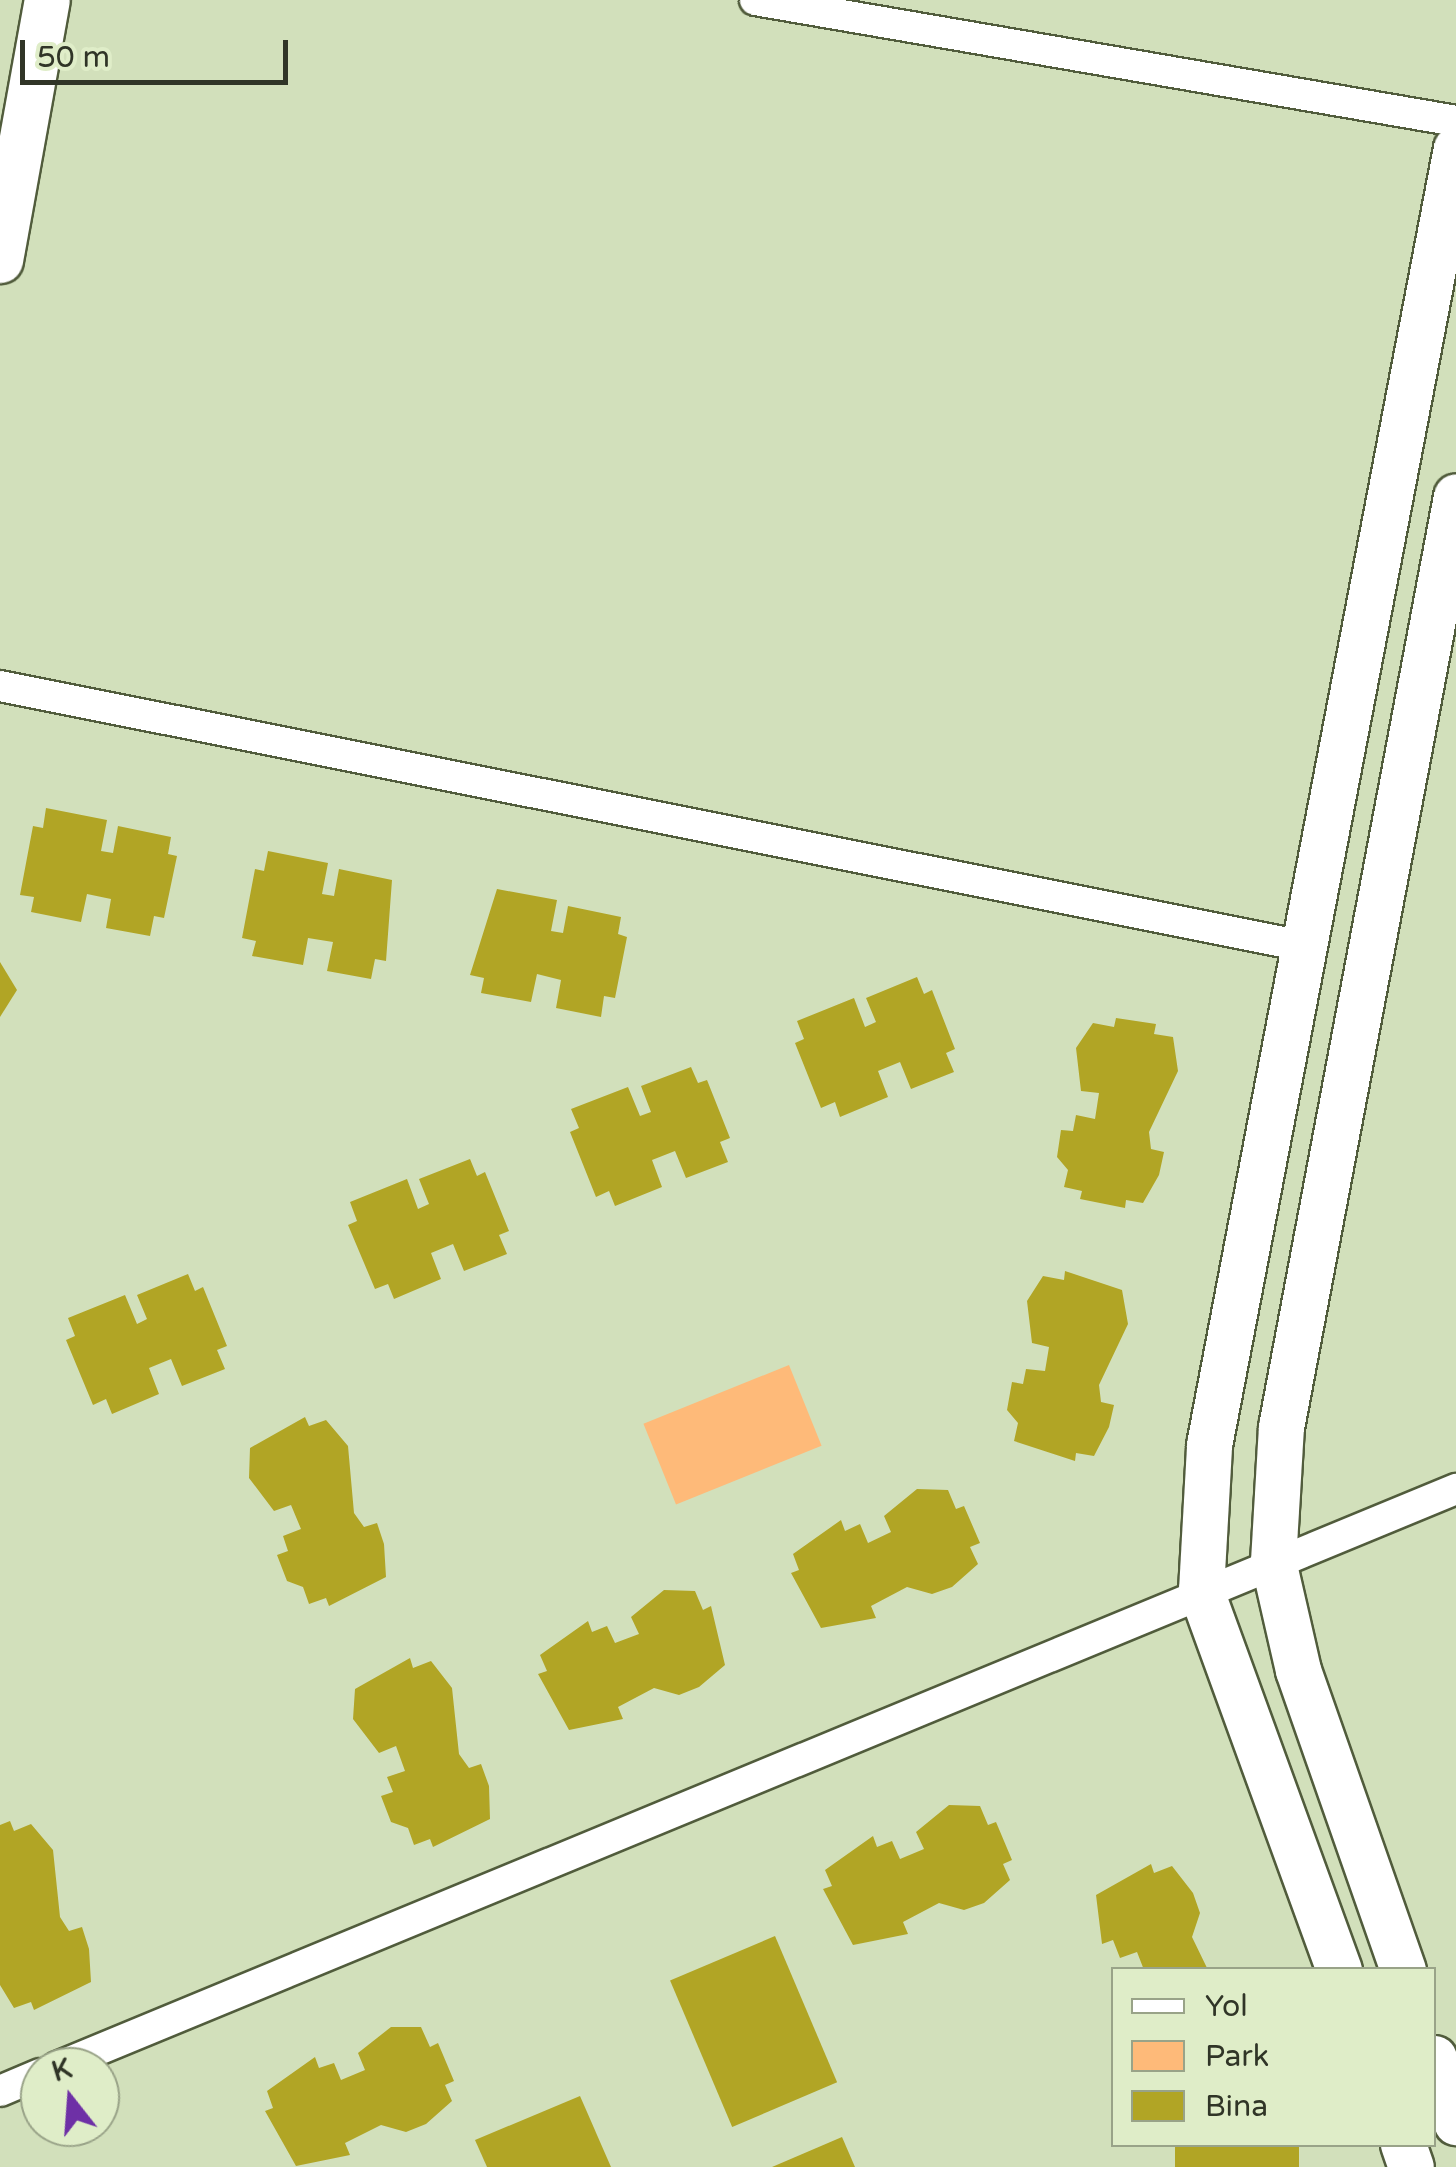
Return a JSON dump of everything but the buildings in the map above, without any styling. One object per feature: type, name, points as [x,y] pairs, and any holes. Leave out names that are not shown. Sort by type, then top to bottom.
[{"type":"main road","points":[[0,260],[47,0]]},
{"type":"main road","points":[[1338,1967],[1201,1590],[1209,1445],[1308,947],[1456,148]]},
{"type":"main road","points":[[1401,1967],[1298,1670],[1274,1561],[1282,1427],[1456,496]]},
{"type":"main road","points":[[1436,2064],[1456,2122]]},
{"type":"street","points":[[754,0],[1456,121]]},
{"type":"street","points":[[0,686],[1308,947]]},
{"type":"street","points":[[105,2047],[1201,1590],[1456,1489]]},
{"type":"green space","points":[[789,1365],[822,1446],[676,1504],[643,1424]]}]
